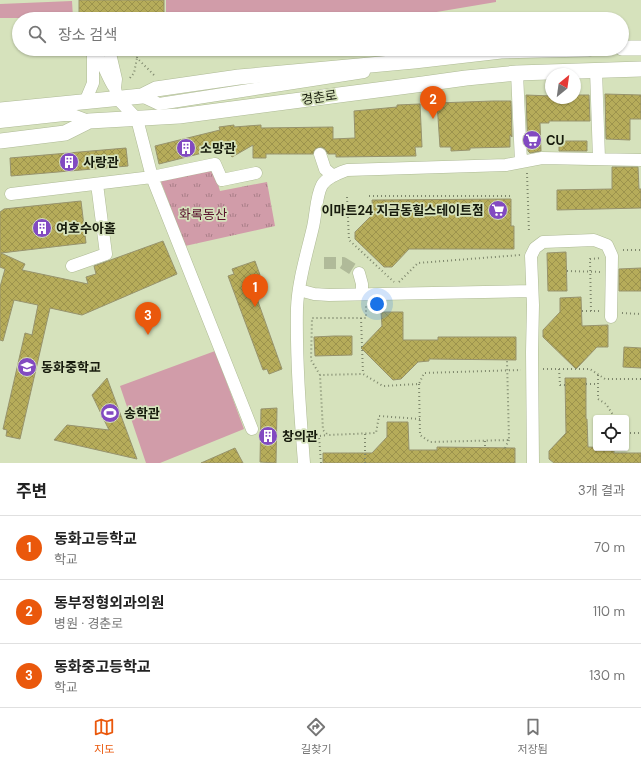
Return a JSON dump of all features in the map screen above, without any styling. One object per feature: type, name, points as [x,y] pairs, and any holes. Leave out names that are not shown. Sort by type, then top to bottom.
[{"type":"main road","points":[[629,48],[641,48]]},
{"type":"main road","name":"경춘로","points":[[0,110],[85,102],[116,93],[142,96],[156,89],[239,77],[458,56]]},
{"type":"main road","name":"경춘로","points":[[0,141],[65,133],[89,121],[179,116],[466,78],[516,73],[641,69]]},
{"type":"street","points":[[85,102],[94,83],[92,56]]},
{"type":"street","points":[[96,56],[101,61],[116,93],[137,119],[152,177],[252,429]]},
{"type":"street","points":[[111,56],[116,79],[116,93]]},
{"type":"street","points":[[596,70],[599,159]]},
{"type":"street","points":[[516,73],[521,162]]},
{"type":"street","points":[[0,122],[64,115],[73,115],[89,121]]},
{"type":"street","points":[[320,154],[325,168],[333,176]]},
{"type":"street","points":[[304,463],[299,386],[297,307],[299,290],[316,212],[317,198],[322,184],[333,176],[348,170],[506,165],[542,158],[641,160]]},
{"type":"street","points":[[11,194],[152,177],[215,164],[222,180],[256,173]]},
{"type":"street","points":[[72,266],[106,254],[97,184]]},
{"type":"street","points":[[534,463],[532,352],[533,305],[531,256],[535,248],[543,242],[594,240],[607,245],[607,254],[612,256],[611,317]]},
{"type":"street","points":[[359,273],[364,298]]},
{"type":"street","points":[[299,290],[314,294],[364,298],[532,291]]},
{"type":"path","points":[[130,78],[134,73],[137,58]]},
{"type":"path","points":[[137,58],[155,76],[155,79]]},
{"type":"path","points":[[527,173],[529,233]]},
{"type":"path","points":[[368,196],[511,196]]},
{"type":"path","points":[[347,197],[349,240],[396,285],[418,263],[522,255]]},
{"type":"path","points":[[590,311],[590,259],[607,254],[641,250]]},
{"type":"path","points":[[567,271],[612,272]]},
{"type":"path","points":[[328,435],[323,430],[320,375],[311,360],[312,318],[366,318],[364,298]]},
{"type":"path","points":[[361,318],[362,374]]},
{"type":"path","points":[[505,448],[509,440],[507,360]]},
{"type":"path","points":[[559,369],[560,385],[565,385]]},
{"type":"path","points":[[543,370],[590,369],[605,379],[641,379]]},
{"type":"path","points":[[509,440],[430,442],[420,435],[419,384],[424,373],[524,370]]},
{"type":"path","points":[[320,375],[362,374],[383,386],[419,384]]},
{"type":"path","points":[[598,374],[598,399],[606,404],[613,415]]},
{"type":"path","points":[[586,384],[598,384]]},
{"type":"path","points":[[321,463],[319,436],[376,433],[379,416],[420,419]]},
{"type":"path","points":[[629,433],[641,433]]},
{"type":"path","points":[[365,434],[365,463]]},
{"type":"path","points":[[485,441],[485,448]]},
{"type":"green space","points":[[166,0],[496,0],[496,2],[437,12],[166,12]]},
{"type":"green space","points":[[72,1],[73,12],[12,12],[12,18],[0,18],[0,4]]},
{"type":"green space","name":"화록동산","points":[[213,169],[220,191],[267,182],[275,226],[185,246],[160,179]]},
{"type":"green space","points":[[215,351],[244,429],[160,463],[146,463],[120,386]]},
{"type":"building","points":[[79,0],[164,0],[164,12],[79,12]]},
{"type":"building","points":[[605,94],[641,95],[641,119],[630,119],[630,140],[606,139]]},
{"type":"building","points":[[526,95],[545,96],[545,104],[581,104],[581,95],[589,95],[590,121],[549,121],[549,123],[540,123],[541,151],[530,153],[528,151]]},
{"type":"building","points":[[511,101],[512,137],[510,135],[510,147],[470,148],[470,150],[451,151],[451,147],[440,147],[437,103]]},
{"type":"building","points":[[420,104],[422,147],[415,147],[416,156],[336,157],[336,154],[328,154],[325,149],[321,147],[315,149],[313,154],[266,154],[266,158],[253,158],[253,145],[232,157],[226,147],[159,164],[155,146],[220,130],[219,127],[234,125],[234,127],[261,125],[261,128],[333,127],[333,139],[355,138],[354,111],[397,107],[397,105]]},
{"type":"building","points":[[559,141],[587,141],[587,151],[559,151]]},
{"type":"building","name":"사랑관","points":[[126,148],[128,166],[11,176],[10,158]]},
{"type":"building","points":[[612,167],[638,167],[639,189],[641,189],[641,208],[557,210],[557,190],[612,189]]},
{"type":"building","points":[[511,199],[511,226],[514,226],[514,249],[409,249],[392,267],[384,267],[355,239],[355,232],[373,214],[372,200]]},
{"type":"building","points":[[81,201],[86,243],[1,253],[25,264],[22,270],[88,284],[86,277],[96,274],[94,266],[163,241],[177,274],[82,315],[50,308],[20,439],[6,436],[7,430],[3,429],[25,333],[32,335],[38,305],[14,300],[3,341],[0,340],[0,287],[5,269],[0,267],[0,212],[4,209]]},
{"type":"building","points":[[566,252],[567,291],[548,291],[547,253]]},
{"type":"building","points":[[255,261],[260,275],[250,279],[282,369],[269,374],[267,369],[263,370],[228,276],[234,274],[232,269]]},
{"type":"building","points":[[641,268],[641,291],[619,291],[619,269]]},
{"type":"building","points":[[581,297],[582,326],[608,325],[608,347],[597,347],[576,369],[543,337],[543,330],[560,312],[560,298]]},
{"type":"building","points":[[381,312],[403,312],[403,340],[438,340],[438,337],[516,337],[516,360],[429,359],[429,361],[418,362],[401,379],[393,380],[361,348],[382,326]]},
{"type":"building","points":[[352,336],[352,355],[315,356],[314,337]]},
{"type":"building","points":[[624,347],[641,348],[641,368],[623,367]]},
{"type":"building","name":"송학관","points":[[107,378],[137,459],[54,440],[67,425],[109,430],[92,395]]},
{"type":"building","points":[[565,378],[586,378],[588,447],[593,447],[593,451],[641,453],[641,463],[554,463],[549,459],[549,451],[566,433]]},
{"type":"building","name":"창의관","points":[[277,408],[276,463],[260,462],[261,409]]},
{"type":"building","points":[[387,422],[408,422],[409,450],[437,450],[437,447],[515,448],[515,463],[323,463],[323,453],[372,453],[387,437]]},
{"type":"building","points":[[235,448],[243,463],[201,463]]},
{"type":"tunnel","points":[[324,263],[343,263],[359,273]]},
{"type":"place","name":"동부정형외과의원","points":[[433,119]]},
{"type":"place","name":"CU","points":[[532,140]]},
{"type":"place","name":"소망관","points":[[186,148]]},
{"type":"place","name":"사랑관","points":[[69,162]]},
{"type":"place","name":"이마트24 지금동힐스테이트점","points":[[498,210]]},
{"type":"place","name":"여호수아홀","points":[[42,228]]},
{"type":"place","name":"동화고등학교","points":[[255,307]]},
{"type":"place","name":"동화중고등학교","points":[[148,335]]},
{"type":"place","name":"동화중학교","points":[[27,367]]},
{"type":"place","name":"송학관","points":[[110,413]]},
{"type":"place","name":"창의관","points":[[268,436]]}]
